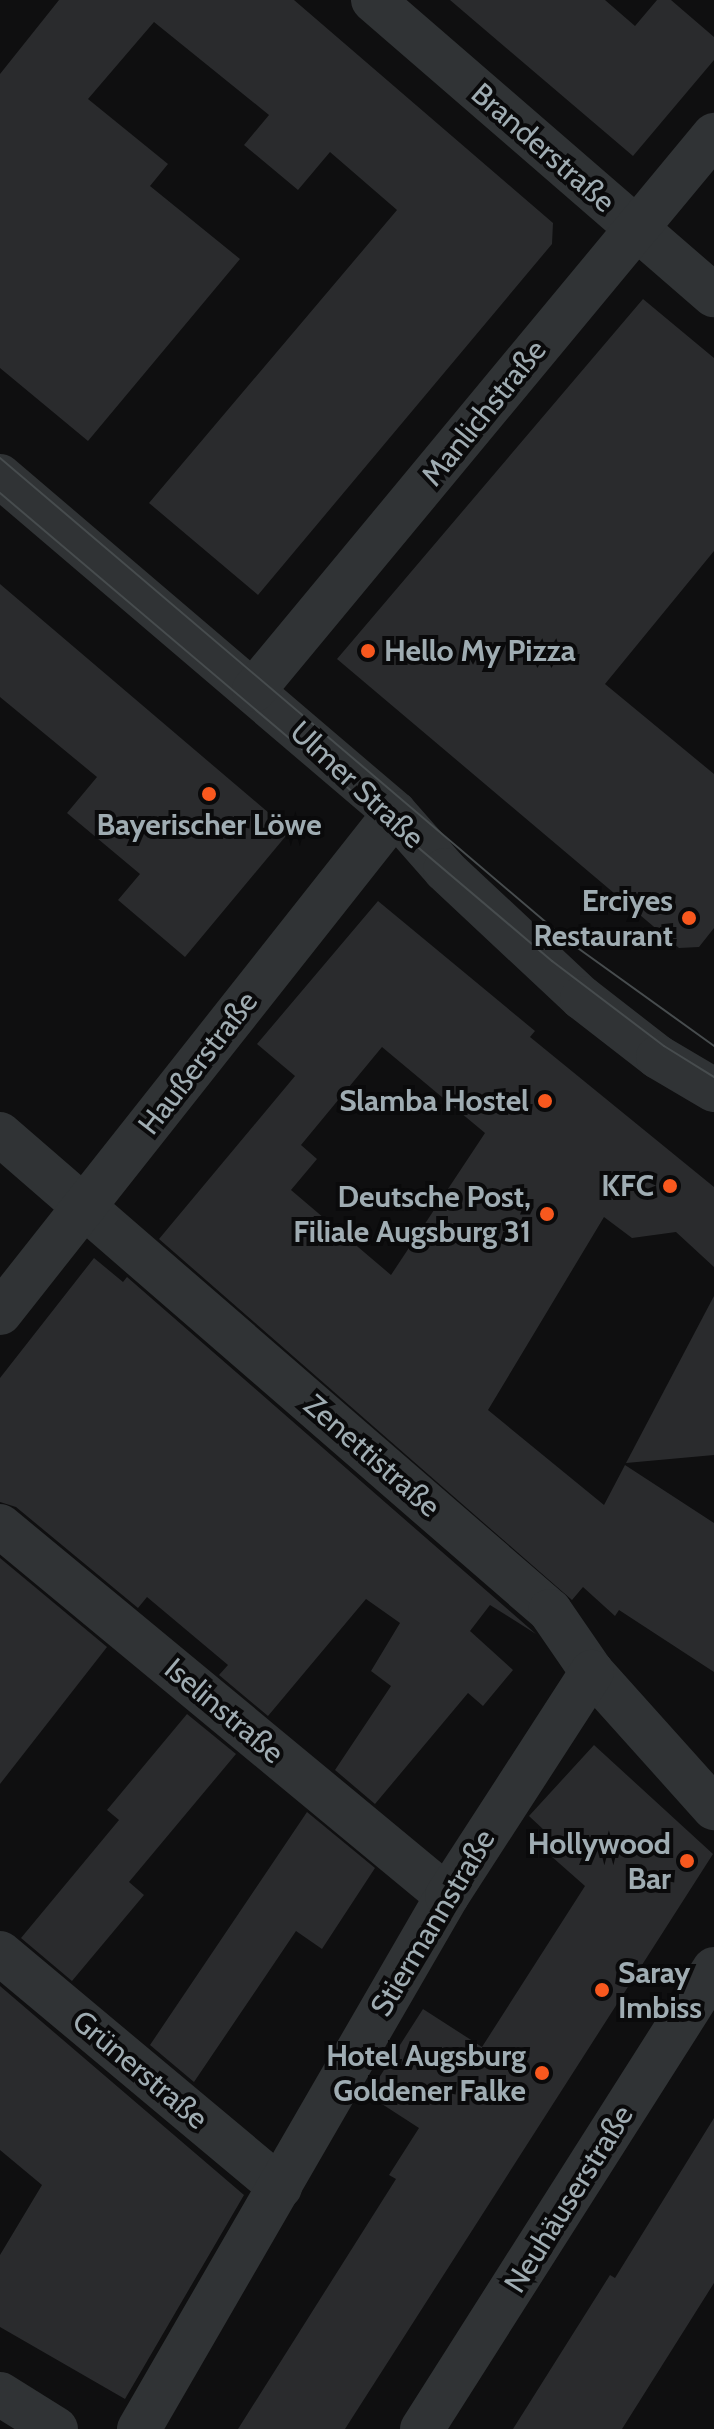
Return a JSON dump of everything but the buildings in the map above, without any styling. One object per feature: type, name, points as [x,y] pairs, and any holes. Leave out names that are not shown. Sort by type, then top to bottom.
[{"type":"street","name":"Branderstraße","points":[[373,0],[714,295]]},
{"type":"street","name":"Manlichstraße","points":[[254,690],[635,226],[714,135]]},
{"type":"street","name":"Ulmer Straße","points":[[0,476],[395,813],[445,870],[570,988],[658,1057],[714,1090]]},
{"type":"street","name":"Haußerstraße","points":[[0,1313],[395,813]]},
{"type":"street","name":"Zenettistraße","points":[[0,1134],[550,1611],[592,1672],[714,1808]]},
{"type":"street","name":"Iselinstraße","points":[[0,1526],[447,1896]]},
{"type":"street","name":"Stiermannstraße","points":[[139,2429],[447,1896],[592,1672]]},
{"type":"street","name":"Grünerstraße","points":[[0,1953],[280,2187]]},
{"type":"street","name":"Neuhäuserstraße","points":[[422,2429],[714,1969]]},
{"type":"street","points":[[0,2394],[56,2429]]},
{"type":"tram line","points":[[0,458],[568,941],[714,1046]]},
{"type":"tram line","points":[[0,493],[552,961],[664,1046],[714,1077]]},
{"type":"place","name":"Hello My Pizza","points":[[368,651]]},
{"type":"place","name":"Bayerischer Löwe","points":[[209,794]]},
{"type":"place","name":"Erciyes Restaurant","points":[[689,918]]},
{"type":"place","name":"Slamba Hostel","points":[[545,1101]]},
{"type":"place","name":"KFC","points":[[670,1186]]},
{"type":"place","name":"Deutsche Post, Filiale Augsburg 31","points":[[547,1214]]},
{"type":"place","name":"Hollywood Bar","points":[[687,1861]]},
{"type":"place","name":"Saray Imbiss","points":[[602,1990]]},
{"type":"place","name":"Hotel Augsburg Goldener Falke","points":[[542,2073]]}]
